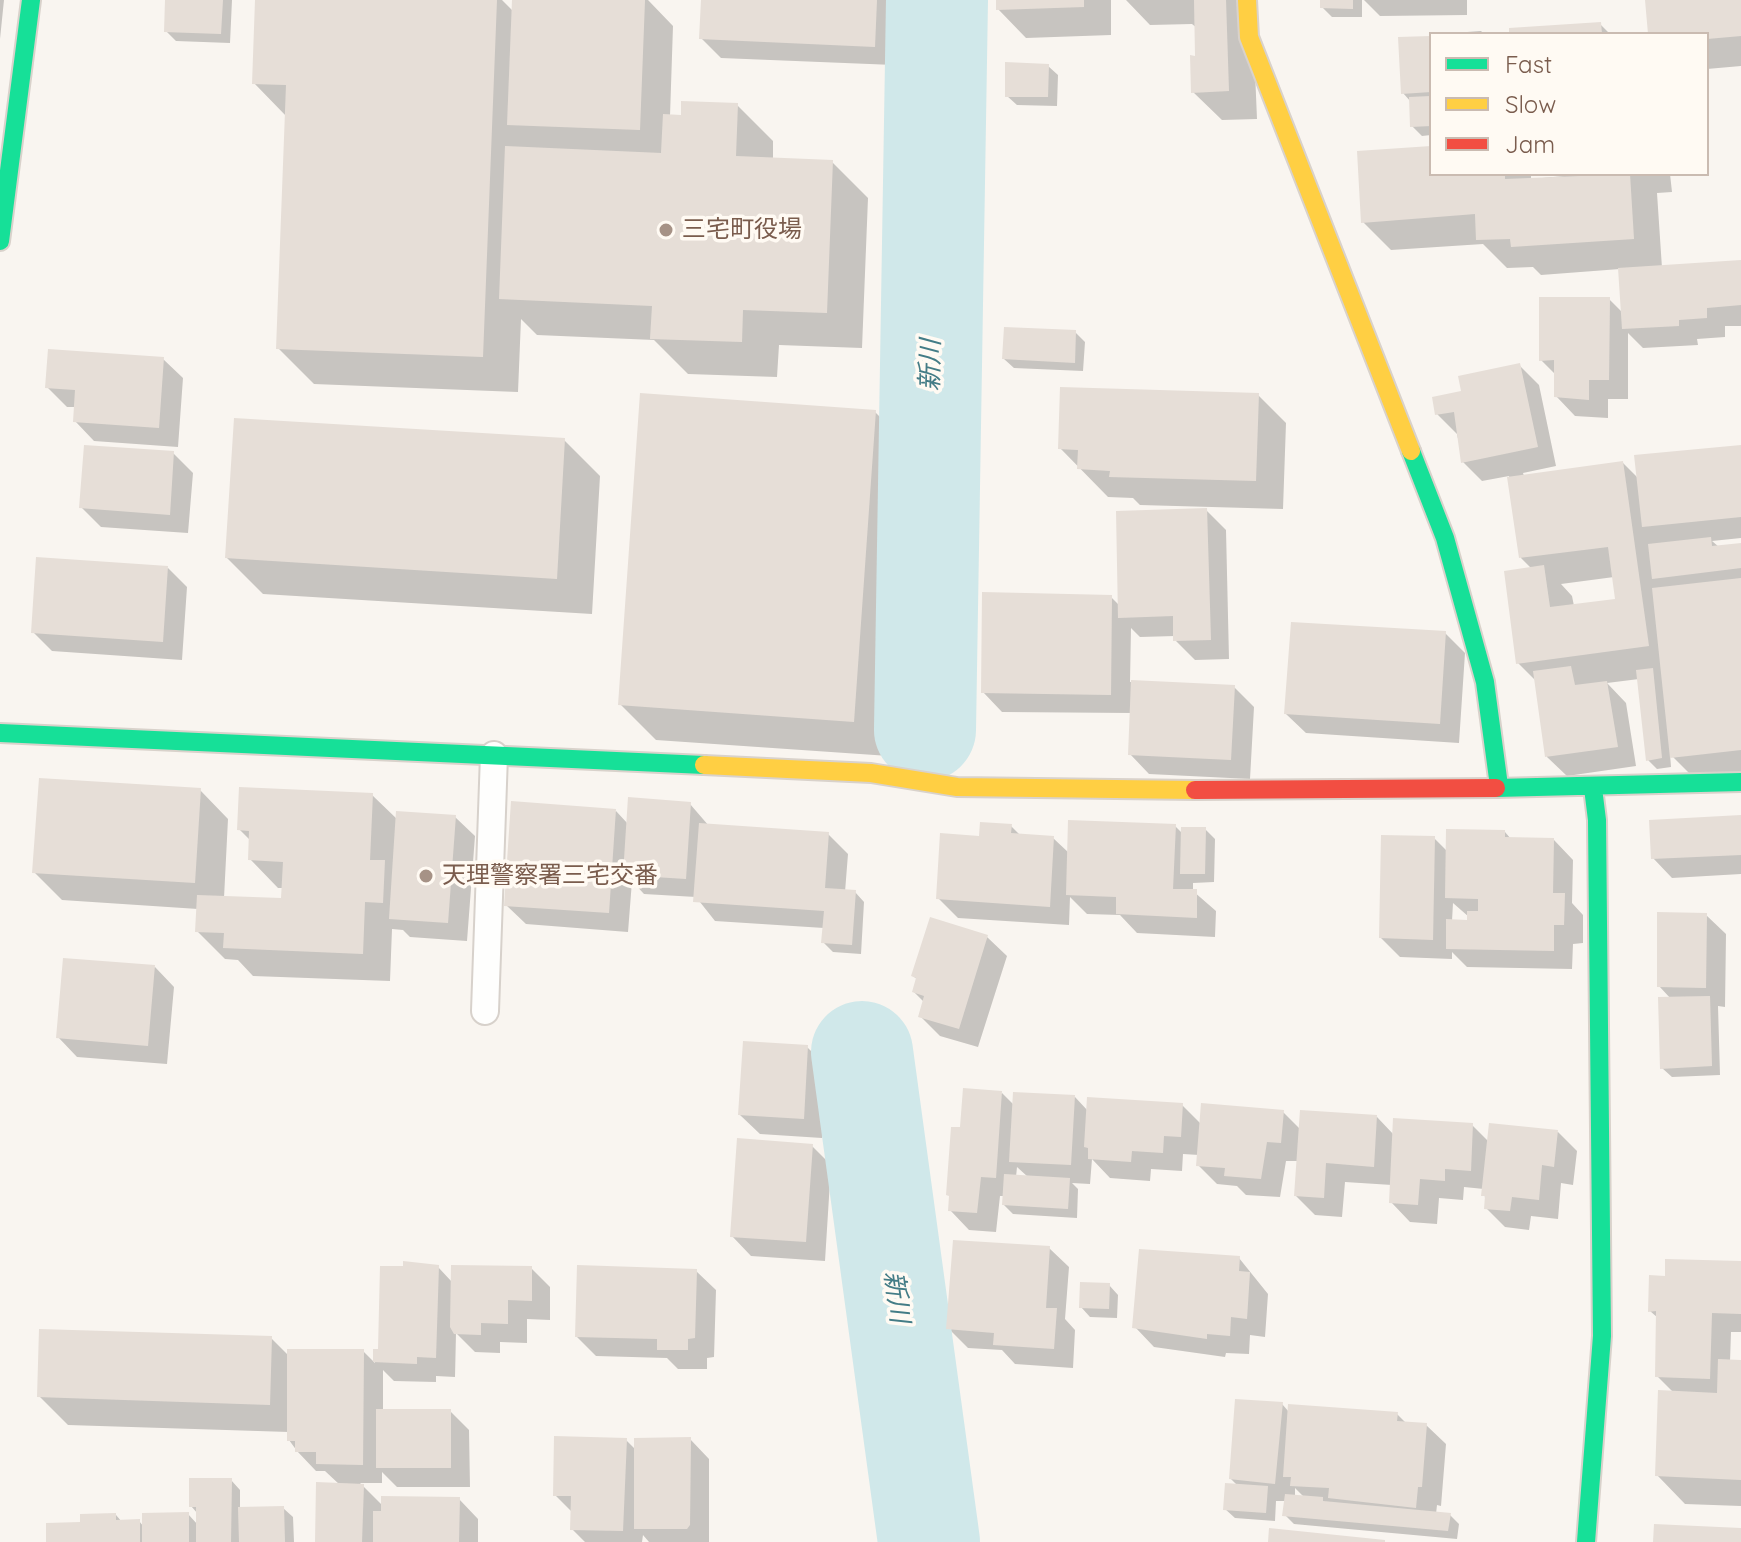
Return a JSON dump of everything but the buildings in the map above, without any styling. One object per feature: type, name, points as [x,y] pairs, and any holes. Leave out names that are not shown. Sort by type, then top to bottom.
[{"type":"street","points":[[0,241],[31,0]]},
{"type":"street","points":[[1247,0],[1249,37],[1445,538],[1485,682],[1499,786]]},
{"type":"street","points":[[0,733],[871,773],[957,787],[1324,792],[1499,786],[1593,788],[1741,782]]},
{"type":"street","points":[[1586,1542],[1602,1336],[1598,852],[1593,788]]},
{"type":"lane","points":[[485,1011],[494,755]]},
{"type":"waterway","name":"新川","points":[[925,730],[937,0]]},
{"type":"waterway","name":"新川","points":[[862,1052],[929,1542]]},
{"type":"traffic: fast","points":[[0,241],[31,0]]},
{"type":"traffic: fast","points":[[1411,451],[1445,538],[1485,682],[1499,786]]},
{"type":"traffic: fast","points":[[0,733],[704,765]]},
{"type":"traffic: fast","points":[[1496,788],[1741,782]]},
{"type":"traffic: fast","points":[[1586,1542],[1602,1336],[1597,820],[1593,788]]},
{"type":"traffic: slow","points":[[1247,0],[1249,37],[1411,451]]},
{"type":"traffic: slow","points":[[704,765],[871,773],[957,787],[1195,790]]},
{"type":"traffic: jam","points":[[1195,790],[1496,788]]},
{"type":"place","name":"三宅町役場","points":[[666,230]]},
{"type":"place","name":"天理警察署三宅交番","points":[[426,876]]}]
